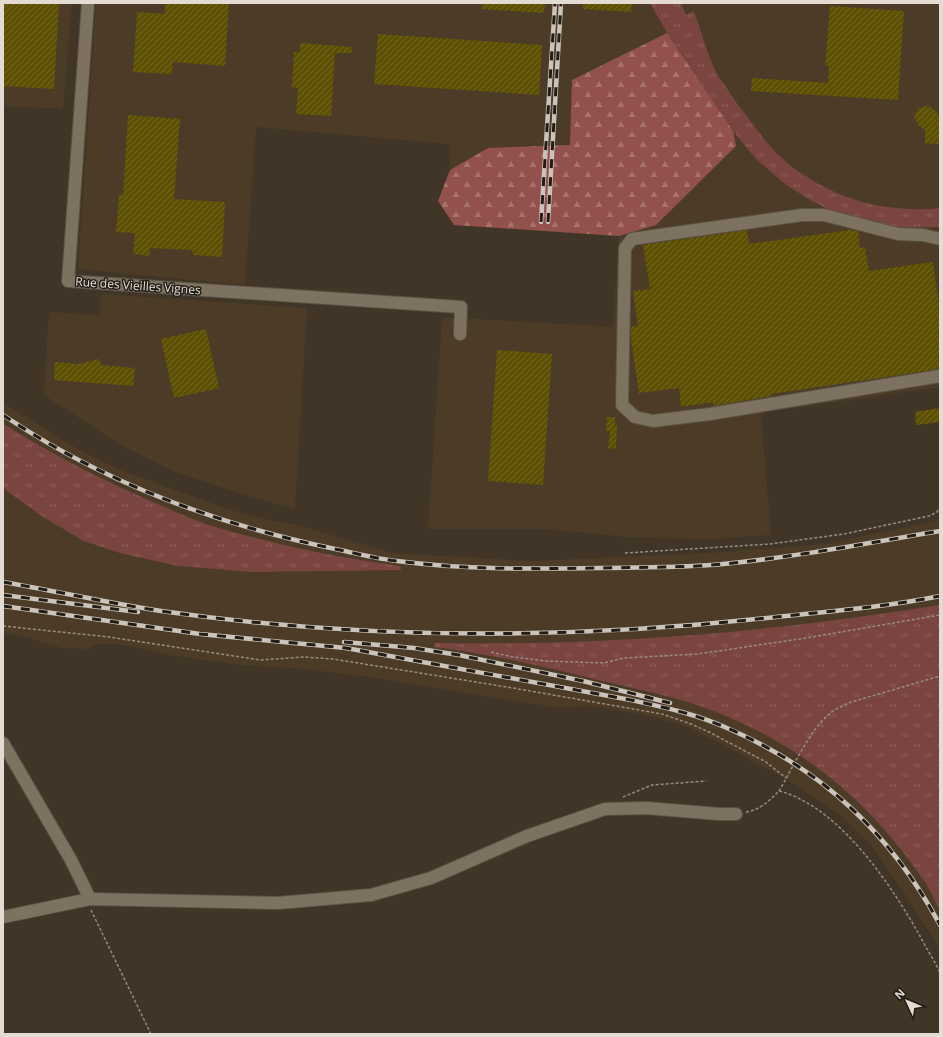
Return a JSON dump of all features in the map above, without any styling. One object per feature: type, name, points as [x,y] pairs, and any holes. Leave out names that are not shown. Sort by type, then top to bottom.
[{"type":"street","name":"Rue des Vieilles Vignes","points":[[88,3],[68,281],[461,307],[460,334]]},
{"type":"street","points":[[940,239],[923,235],[898,234],[824,215],[802,215],[632,238],[626,248],[622,405],[635,417],[653,421],[710,414],[940,376]]},
{"type":"street","points":[[3,743],[71,860],[90,899]]},
{"type":"street","points":[[3,917],[90,899],[278,903],[371,895],[431,878],[527,836],[605,809],[646,808],[736,814]]},
{"type":"path","points":[[625,553],[770,544],[844,534],[929,516],[937,512],[940,507]]},
{"type":"path","points":[[491,652],[513,657],[546,661],[604,663],[624,658],[698,654],[940,616]]},
{"type":"path","points":[[3,626],[109,637],[260,660],[304,657],[333,658],[662,714],[709,732],[766,762],[786,778]]},
{"type":"path","points":[[736,814],[754,811],[766,804],[779,791],[816,729],[827,716],[835,710],[848,703],[940,676]]},
{"type":"path","points":[[621,798],[652,785],[706,781]]},
{"type":"path","points":[[779,791],[800,800],[820,812],[845,833],[866,855],[890,888],[913,924],[940,973]]},
{"type":"path","points":[[90,899],[91,912],[151,1034]]},
{"type":"shaded area","points":[[3,3],[72,3],[63,109],[3,106]]},
{"type":"shaded area","points":[[96,3],[650,3],[667,33],[756,159],[898,228],[940,227],[940,387],[761,413],[771,535],[709,539],[628,537],[547,529],[428,529],[442,317],[613,327],[619,236],[454,225],[438,201],[450,170],[449,144],[256,127],[245,285],[78,269]]},
{"type":"shaded area","points":[[681,3],[940,3],[940,208],[917,210],[902,209],[885,207],[855,200],[828,189],[807,177],[782,158],[769,145],[743,112],[716,73],[694,12],[686,15]]},
{"type":"shaded area","points":[[101,294],[307,308],[295,509],[241,494],[175,472],[119,444],[44,395],[49,312],[99,315]]},
{"type":"shaded area","points":[[3,403],[81,451],[139,477],[228,509],[273,521],[294,524],[392,553],[532,561],[727,552],[825,544],[940,520],[940,951],[936,942],[907,897],[871,845],[841,816],[789,781],[688,727],[642,714],[590,706],[553,707],[377,678],[305,669],[243,665],[175,656],[135,647],[113,644],[99,644],[87,649],[62,648],[23,636],[3,633]]},
{"type":"green space","points":[[650,3],[681,3],[686,15],[694,11],[718,76],[768,144],[777,154],[799,172],[836,193],[856,200],[897,208],[940,208],[940,227],[898,228],[838,214],[812,201],[785,184],[756,159],[733,131],[667,33]]},
{"type":"green space","points":[[667,33],[733,131],[736,146],[656,225],[619,236],[454,225],[438,201],[450,170],[488,148],[570,145],[572,80]]},
{"type":"green space","points":[[3,424],[94,475],[201,522],[241,534],[308,550],[400,566],[401,570],[253,572],[178,566],[120,553],[84,541],[43,517],[3,488]]},
{"type":"green space","points":[[940,605],[940,909],[925,882],[902,850],[880,824],[832,779],[777,741],[716,712],[659,694],[519,661],[434,647],[435,643],[562,642],[751,630],[877,615]]},
{"type":"building","points":[[3,3],[59,3],[54,89],[3,86]]},
{"type":"building","points":[[165,3],[229,3],[225,66],[173,62],[172,74],[133,72],[137,12],[165,14]]},
{"type":"building","points":[[482,3],[545,3],[544,13],[481,9]]},
{"type":"building","points":[[583,3],[632,3],[631,12],[583,9]]},
{"type":"building","points":[[830,6],[904,11],[898,100],[751,91],[752,78],[828,83],[829,66],[825,66]]},
{"type":"building","points":[[378,34],[542,45],[539,95],[374,84]]},
{"type":"building","points":[[300,43],[352,47],[351,53],[335,53],[331,116],[296,114],[298,88],[292,87],[294,52],[300,52]]},
{"type":"building","points":[[927,106],[936,111],[940,119],[940,144],[925,143],[925,130],[919,126],[914,117],[918,109]]},
{"type":"building","points":[[128,115],[180,119],[174,199],[225,202],[222,257],[193,255],[192,250],[150,248],[149,256],[133,254],[135,233],[116,232],[119,195],[123,195]]},
{"type":"building","points":[[747,230],[749,244],[850,230],[858,231],[860,248],[865,247],[869,271],[933,262],[940,312],[940,369],[771,394],[771,396],[713,406],[713,402],[681,407],[679,388],[639,393],[631,339],[631,327],[638,326],[633,291],[650,289],[643,245]]},
{"type":"building","points":[[206,329],[219,388],[174,398],[161,339]]},
{"type":"building","points":[[497,350],[552,354],[543,485],[488,481]]},
{"type":"building","points":[[99,359],[101,365],[135,368],[133,386],[54,380],[55,362],[79,364]]},
{"type":"building","points":[[940,408],[940,422],[916,425],[915,412]]},
{"type":"building","points":[[607,417],[615,417],[615,425],[617,425],[616,448],[608,449],[610,431],[606,431]]},
{"type":"railway","points":[[541,222],[555,3]]},
{"type":"railway","points":[[548,222],[561,3]]},
{"type":"railway","points":[[3,415],[82,461],[123,481],[208,515],[295,540],[397,561],[448,566],[525,569],[693,566],[778,558],[940,531]]},
{"type":"railway","points":[[3,582],[141,608],[238,621],[391,632],[468,634],[546,633],[699,625],[858,608],[940,596]]},
{"type":"railway","points":[[3,595],[138,612]]},
{"type":"railway","points":[[3,606],[200,634],[346,648],[631,700],[667,708],[703,719],[727,728],[793,763],[823,784],[851,808],[876,833],[899,862],[921,892],[940,925]]},
{"type":"railway","points":[[344,642],[414,648],[459,655],[583,681],[670,703]]}]
